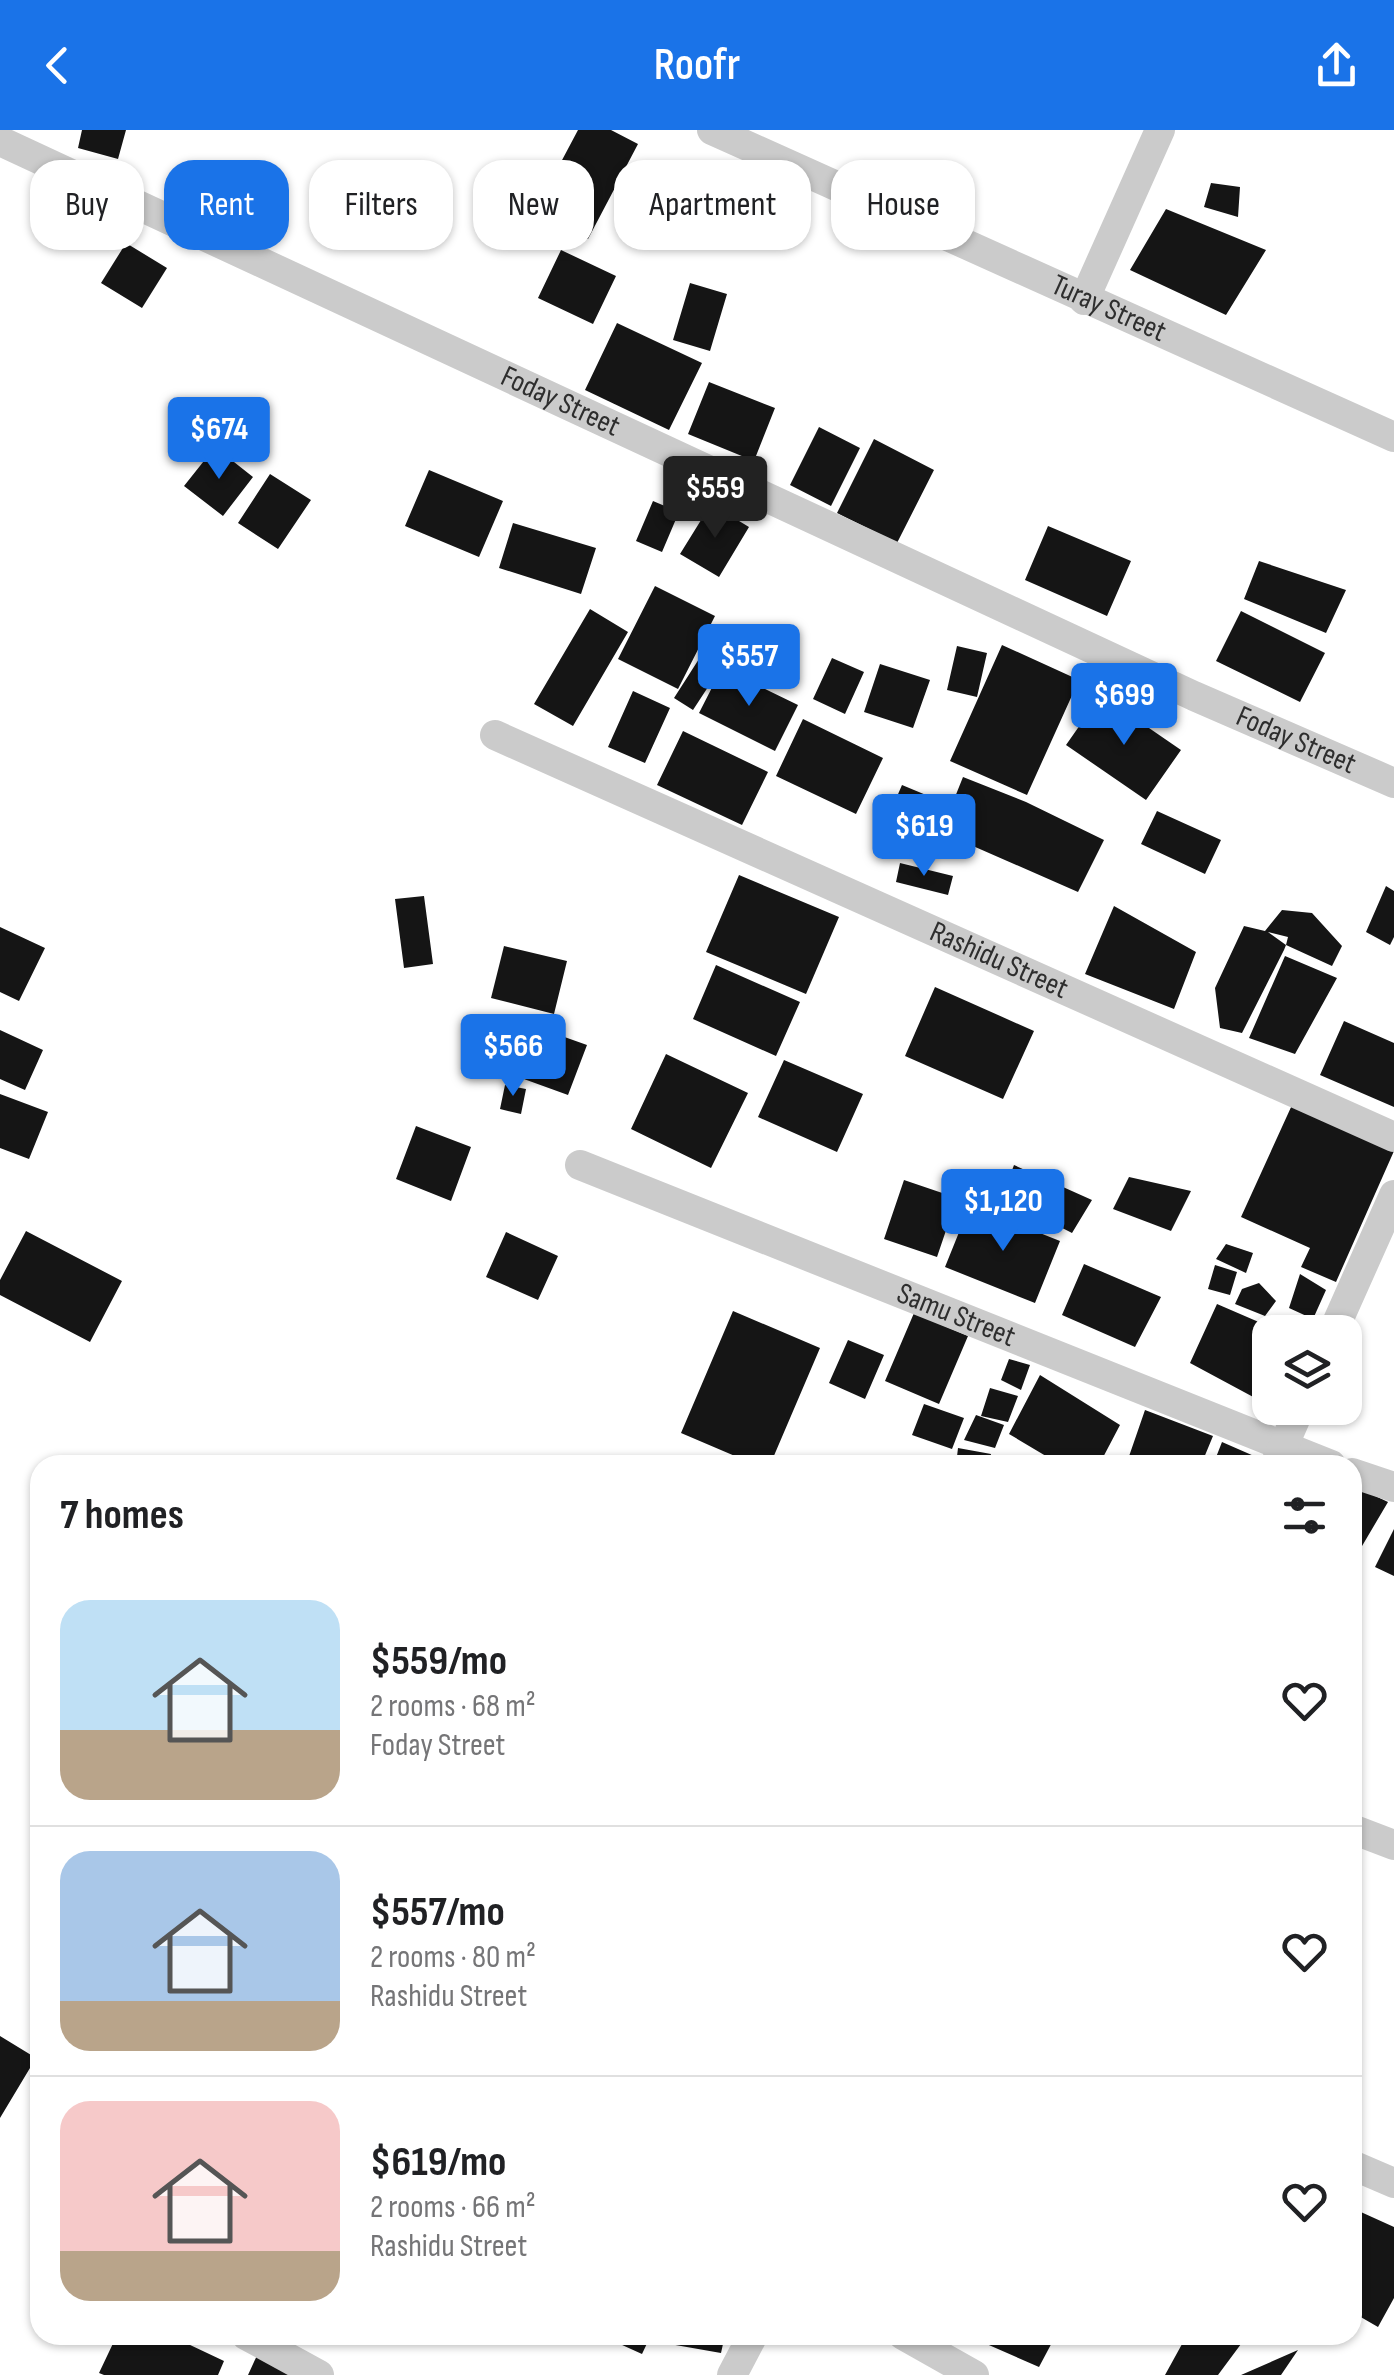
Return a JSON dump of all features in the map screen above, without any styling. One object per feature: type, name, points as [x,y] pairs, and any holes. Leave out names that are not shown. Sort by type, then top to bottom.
[{"type":"street","name":"Turay Street","points":[[712,130],[1394,437]]},
{"type":"street","points":[[1084,300],[1160,130]]},
{"type":"street","name":"Foday Street","points":[[0,142],[1194,696],[1394,782]]},
{"type":"street","name":"Rashidu Street","points":[[495,735],[1394,1137]]},
{"type":"street","name":"Samu Street","points":[[580,1165],[1277,1455]]},
{"type":"street","points":[[1341,1315],[1394,1195]]},
{"type":"street","points":[[1279,1455],[1293,1425]]},
{"type":"street","points":[[1362,1476],[1394,1487]]},
{"type":"street","points":[[1362,1833],[1394,1845]]},
{"type":"street","points":[[1362,2170],[1394,2184]]},
{"type":"street","points":[[264,2345],[319,2375]]},
{"type":"street","points":[[732,2375],[748,2345]]},
{"type":"street","points":[[920,2345],[974,2375]]},
{"type":"building","points":[[82,130],[126,130],[118,159],[78,148]]},
{"type":"building","points":[[578,130],[611,130],[638,144],[630,160],[614,160],[614,190],[594,228],[594,160],[562,160]]},
{"type":"building","points":[[1211,183],[1240,187],[1238,217],[1204,207]]},
{"type":"building","points":[[1166,209],[1266,250],[1226,315],[1130,270]]},
{"type":"building","points":[[122,250],[137,250],[167,268],[142,308],[101,283]]},
{"type":"building","points":[[561,250],[616,276],[593,324],[538,298]]},
{"type":"building","points":[[690,283],[727,294],[710,351],[673,340]]},
{"type":"building","points":[[617,323],[702,363],[669,430],[585,390]]},
{"type":"building","points":[[709,382],[775,408],[754,461],[688,434]]},
{"type":"building","points":[[819,427],[860,448],[831,506],[790,485]]},
{"type":"building","points":[[874,439],[934,470],[897,543],[837,513]]},
{"type":"building","points":[[215,447],[253,477],[223,516],[184,486]]},
{"type":"building","points":[[429,470],[503,501],[479,557],[405,526]]},
{"type":"building","points":[[270,474],[311,500],[278,549],[238,523]]},
{"type":"building","points":[[653,501],[679,512],[662,552],[636,541]]},
{"type":"building","points":[[711,504],[749,527],[719,577],[680,554]]},
{"type":"building","points":[[513,523],[596,548],[581,594],[499,568]]},
{"type":"building","points":[[1048,526],[1131,561],[1107,616],[1025,580]]},
{"type":"building","points":[[1259,561],[1346,590],[1326,633],[1244,599]]},
{"type":"building","points":[[655,586],[715,616],[678,689],[618,659]]},
{"type":"building","points":[[590,609],[628,632],[573,726],[534,704]]},
{"type":"building","points":[[1241,611],[1325,653],[1300,702],[1216,661]]},
{"type":"building","points":[[1002,645],[1079,680],[1027,795],[950,761]]},
{"type":"building","points":[[957,646],[987,653],[977,697],[947,690]]},
{"type":"building","points":[[706,648],[725,661],[693,710],[674,698]]},
{"type":"building","points":[[832,658],[864,672],[845,714],[813,699]]},
{"type":"building","points":[[880,664],[930,680],[913,728],[864,712]]},
{"type":"building","points":[[722,668],[798,705],[775,751],[699,713]]},
{"type":"building","points":[[633,691],[670,708],[645,763],[608,747]]},
{"type":"building","points":[[1101,695],[1181,750],[1146,800],[1066,745]]},
{"type":"building","points":[[803,719],[883,758],[856,814],[776,776]]},
{"type":"building","points":[[683,731],[768,772],[742,825],[657,785]]},
{"type":"building","points":[[963,777],[1104,840],[1078,892],[941,832]]},
{"type":"building","points":[[902,785],[926,795],[900,857],[875,847]]},
{"type":"building","points":[[1157,811],[1221,840],[1205,874],[1141,844]]},
{"type":"building","points":[[900,863],[953,876],[948,895],[896,882]]},
{"type":"building","points":[[739,875],[839,917],[806,994],[706,952]]},
{"type":"building","points":[[1386,886],[1394,891],[1394,937],[1390,945],[1366,932]]},
{"type":"building","points":[[424,896],[433,964],[404,968],[395,899]]},
{"type":"building","points":[[1114,906],[1196,952],[1174,1009],[1085,974]]},
{"type":"building","points":[[1282,910],[1312,913],[1342,946],[1332,966],[1286,945],[1242,1033],[1220,1028],[1215,988],[1244,926],[1265,931]],"holes":[[[1268,932],[1288,937],[1286,945]]]},
{"type":"building","points":[[0,927],[45,948],[19,1001],[0,992]]},
{"type":"building","points":[[504,946],[567,961],[554,1014],[491,998]]},
{"type":"building","points":[[1285,956],[1337,978],[1295,1054],[1249,1038]]},
{"type":"building","points":[[716,965],[800,1002],[776,1056],[693,1019]]},
{"type":"building","points":[[935,987],[1034,1031],[1003,1099],[905,1056]]},
{"type":"building","points":[[1344,1021],[1394,1043],[1394,1107],[1320,1075]]},
{"type":"building","points":[[525,1023],[587,1045],[568,1095],[507,1073]]},
{"type":"building","points":[[0,1030],[43,1050],[25,1090],[0,1079]]},
{"type":"building","points":[[666,1054],[748,1093],[711,1168],[631,1129]]},
{"type":"building","points":[[784,1060],[863,1094],[837,1152],[758,1117]]},
{"type":"building","points":[[505,1085],[526,1089],[521,1114],[500,1109]]},
{"type":"building","points":[[0,1094],[48,1112],[29,1159],[0,1148]]},
{"type":"building","points":[[1292,1105],[1394,1151],[1336,1282],[1301,1267],[1310,1248],[1241,1217]]},
{"type":"building","points":[[416,1126],[471,1147],[451,1201],[396,1179]]},
{"type":"building","points":[[1014,1165],[1092,1200],[1072,1233],[1002,1197]]},
{"type":"building","points":[[1129,1177],[1191,1191],[1171,1231],[1113,1209]]},
{"type":"building","points":[[904,1180],[957,1198],[937,1257],[884,1239]]},
{"type":"building","points":[[970,1205],[1060,1241],[1035,1303],[945,1267]]},
{"type":"building","points":[[26,1231],[122,1281],[90,1342],[0,1295],[0,1280]]},
{"type":"building","points":[[506,1232],[558,1256],[538,1300],[486,1277]]},
{"type":"building","points":[[1226,1244],[1253,1253],[1246,1273],[1216,1259]]},
{"type":"building","points":[[1084,1264],[1161,1297],[1135,1347],[1062,1315]]},
{"type":"building","points":[[1215,1265],[1237,1272],[1230,1295],[1208,1289]]},
{"type":"building","points":[[1300,1274],[1326,1290],[1315,1315],[1289,1308]]},
{"type":"building","points":[[1259,1283],[1276,1301],[1262,1315],[1235,1304],[1242,1289]]},
{"type":"building","points":[[1217,1304],[1252,1319],[1252,1396],[1190,1363]]},
{"type":"building","points":[[733,1311],[820,1348],[774,1455],[733,1455],[681,1433]]},
{"type":"building","points":[[914,1313],[968,1336],[939,1404],[885,1381]]},
{"type":"building","points":[[848,1340],[884,1355],[865,1399],[829,1383]]},
{"type":"building","points":[[1009,1359],[1030,1365],[1021,1390],[1001,1380]]},
{"type":"building","points":[[1040,1375],[1120,1425],[1104,1455],[1044,1455],[1009,1434]]},
{"type":"building","points":[[990,1388],[1018,1396],[1008,1422],[981,1416]]},
{"type":"building","points":[[924,1404],[964,1418],[952,1449],[912,1435]]},
{"type":"building","points":[[1145,1410],[1213,1436],[1205,1455],[1129,1455]]},
{"type":"building","points":[[976,1415],[1004,1425],[995,1448],[964,1440]]},
{"type":"building","points":[[1222,1442],[1252,1455],[1217,1455]]},
{"type":"building","points":[[958,1448],[991,1454],[991,1455],[957,1455]]},
{"type":"building","points":[[1362,1490],[1388,1502],[1362,1546]]},
{"type":"building","points":[[1394,1529],[1394,1576],[1375,1567]]},
{"type":"building","points":[[0,2036],[30,2054],[30,2068],[0,2118]]},
{"type":"building","points":[[1362,2213],[1394,2227],[1394,2298],[1378,2327],[1362,2318]]},
{"type":"building","points":[[112,2345],[190,2345],[224,2361],[218,2375],[99,2373]]},
{"type":"building","points":[[622,2345],[646,2345],[642,2354]]},
{"type":"building","points":[[675,2345],[723,2345],[721,2353]]},
{"type":"building","points":[[989,2345],[1051,2345],[1039,2367]]},
{"type":"building","points":[[1182,2345],[1240,2345],[1218,2375],[1165,2375]]},
{"type":"building","points":[[1298,2350],[1281,2375],[1241,2375]]},
{"type":"building","points":[[259,2351],[292,2375],[248,2375]]}]
